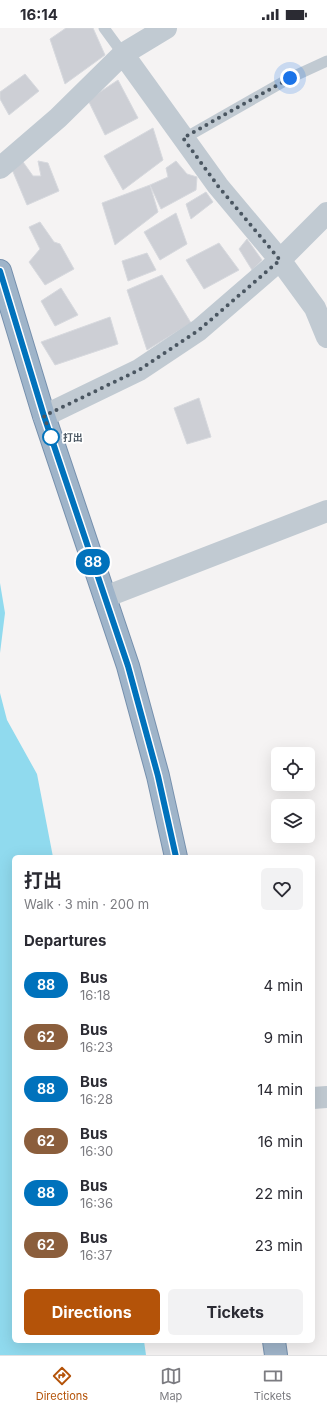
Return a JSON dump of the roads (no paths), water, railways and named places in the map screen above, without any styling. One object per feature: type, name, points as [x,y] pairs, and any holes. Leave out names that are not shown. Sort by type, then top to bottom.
[{"type":"highway","points":[[0,271],[44,416],[128,666],[158,776],[176,855]]},
{"type":"highway","points":[[274,1343],[276,1355]]},
{"type":"street","points":[[0,168],[58,118],[123,54],[166,28]]},
{"type":"street","points":[[123,54],[218,186],[280,260],[315,308],[327,337]]},
{"type":"street","points":[[44,416],[139,370],[199,330],[280,260],[327,213]]},
{"type":"street","points":[[105,597],[327,511]]},
{"type":"street","points":[[315,1098],[327,1097]]},
{"type":"lane","points":[[104,28],[123,54]]},
{"type":"lane","points":[[183,138],[290,78],[327,61]]},
{"type":"water","points":[[0,583],[5,613],[0,653]]},
{"type":"water","points":[[0,693],[7,720],[37,774],[53,855],[12,855],[12,1343],[144,1343],[146,1355],[0,1355]]},
{"type":"place","name":"打出","points":[[51,437]]}]
